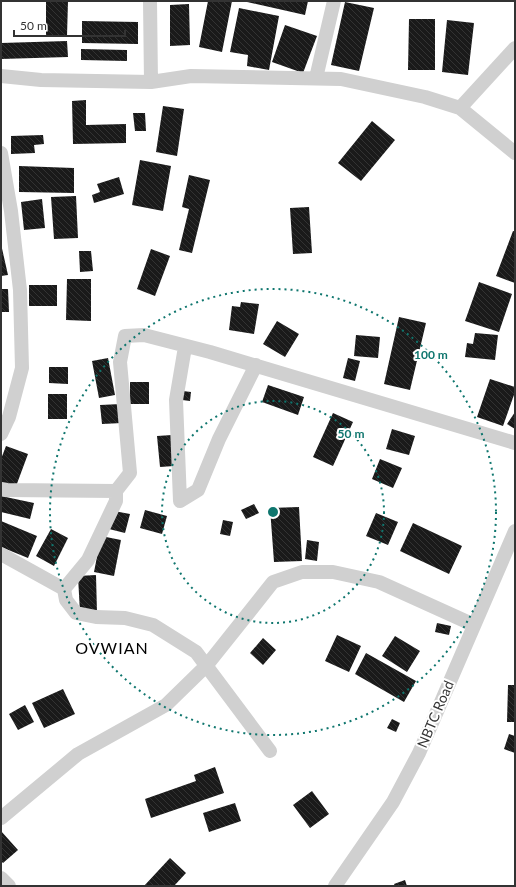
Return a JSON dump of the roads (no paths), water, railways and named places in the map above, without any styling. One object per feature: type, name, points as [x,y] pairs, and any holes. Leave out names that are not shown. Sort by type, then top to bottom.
[{"type":"street","points":[[150,1],[151,82]]},
{"type":"street","points":[[316,78],[334,1]]},
{"type":"street","points":[[460,108],[515,48]]},
{"type":"street","points":[[1,76],[41,80],[151,82],[191,76],[341,79],[425,97],[460,108],[515,153]]},
{"type":"street","points":[[1,153],[11,211],[20,290],[22,368],[5,416],[1,434]]},
{"type":"street","points":[[270,751],[196,652],[153,625],[125,618],[96,617],[76,613],[66,600],[64,589],[88,560],[116,501],[116,490],[130,473],[120,362],[125,336],[144,335],[185,347],[210,352],[515,443]]},
{"type":"street","points":[[185,347],[176,400],[180,502],[198,490],[219,439],[256,365]]},
{"type":"street","points":[[1,489],[116,490]]},
{"type":"street","name":"NBTC Road","points":[[335,886],[393,802],[419,753],[515,531]]},
{"type":"street","points":[[1,554],[64,589]]},
{"type":"street","points":[[1,818],[78,754],[166,705],[207,665],[273,582],[302,572],[333,572],[379,582],[474,625]]},
{"type":"street","points":[[1,878],[9,886]]},
{"type":"district","name":"OVWIAN","points":[[112,647]]}]
